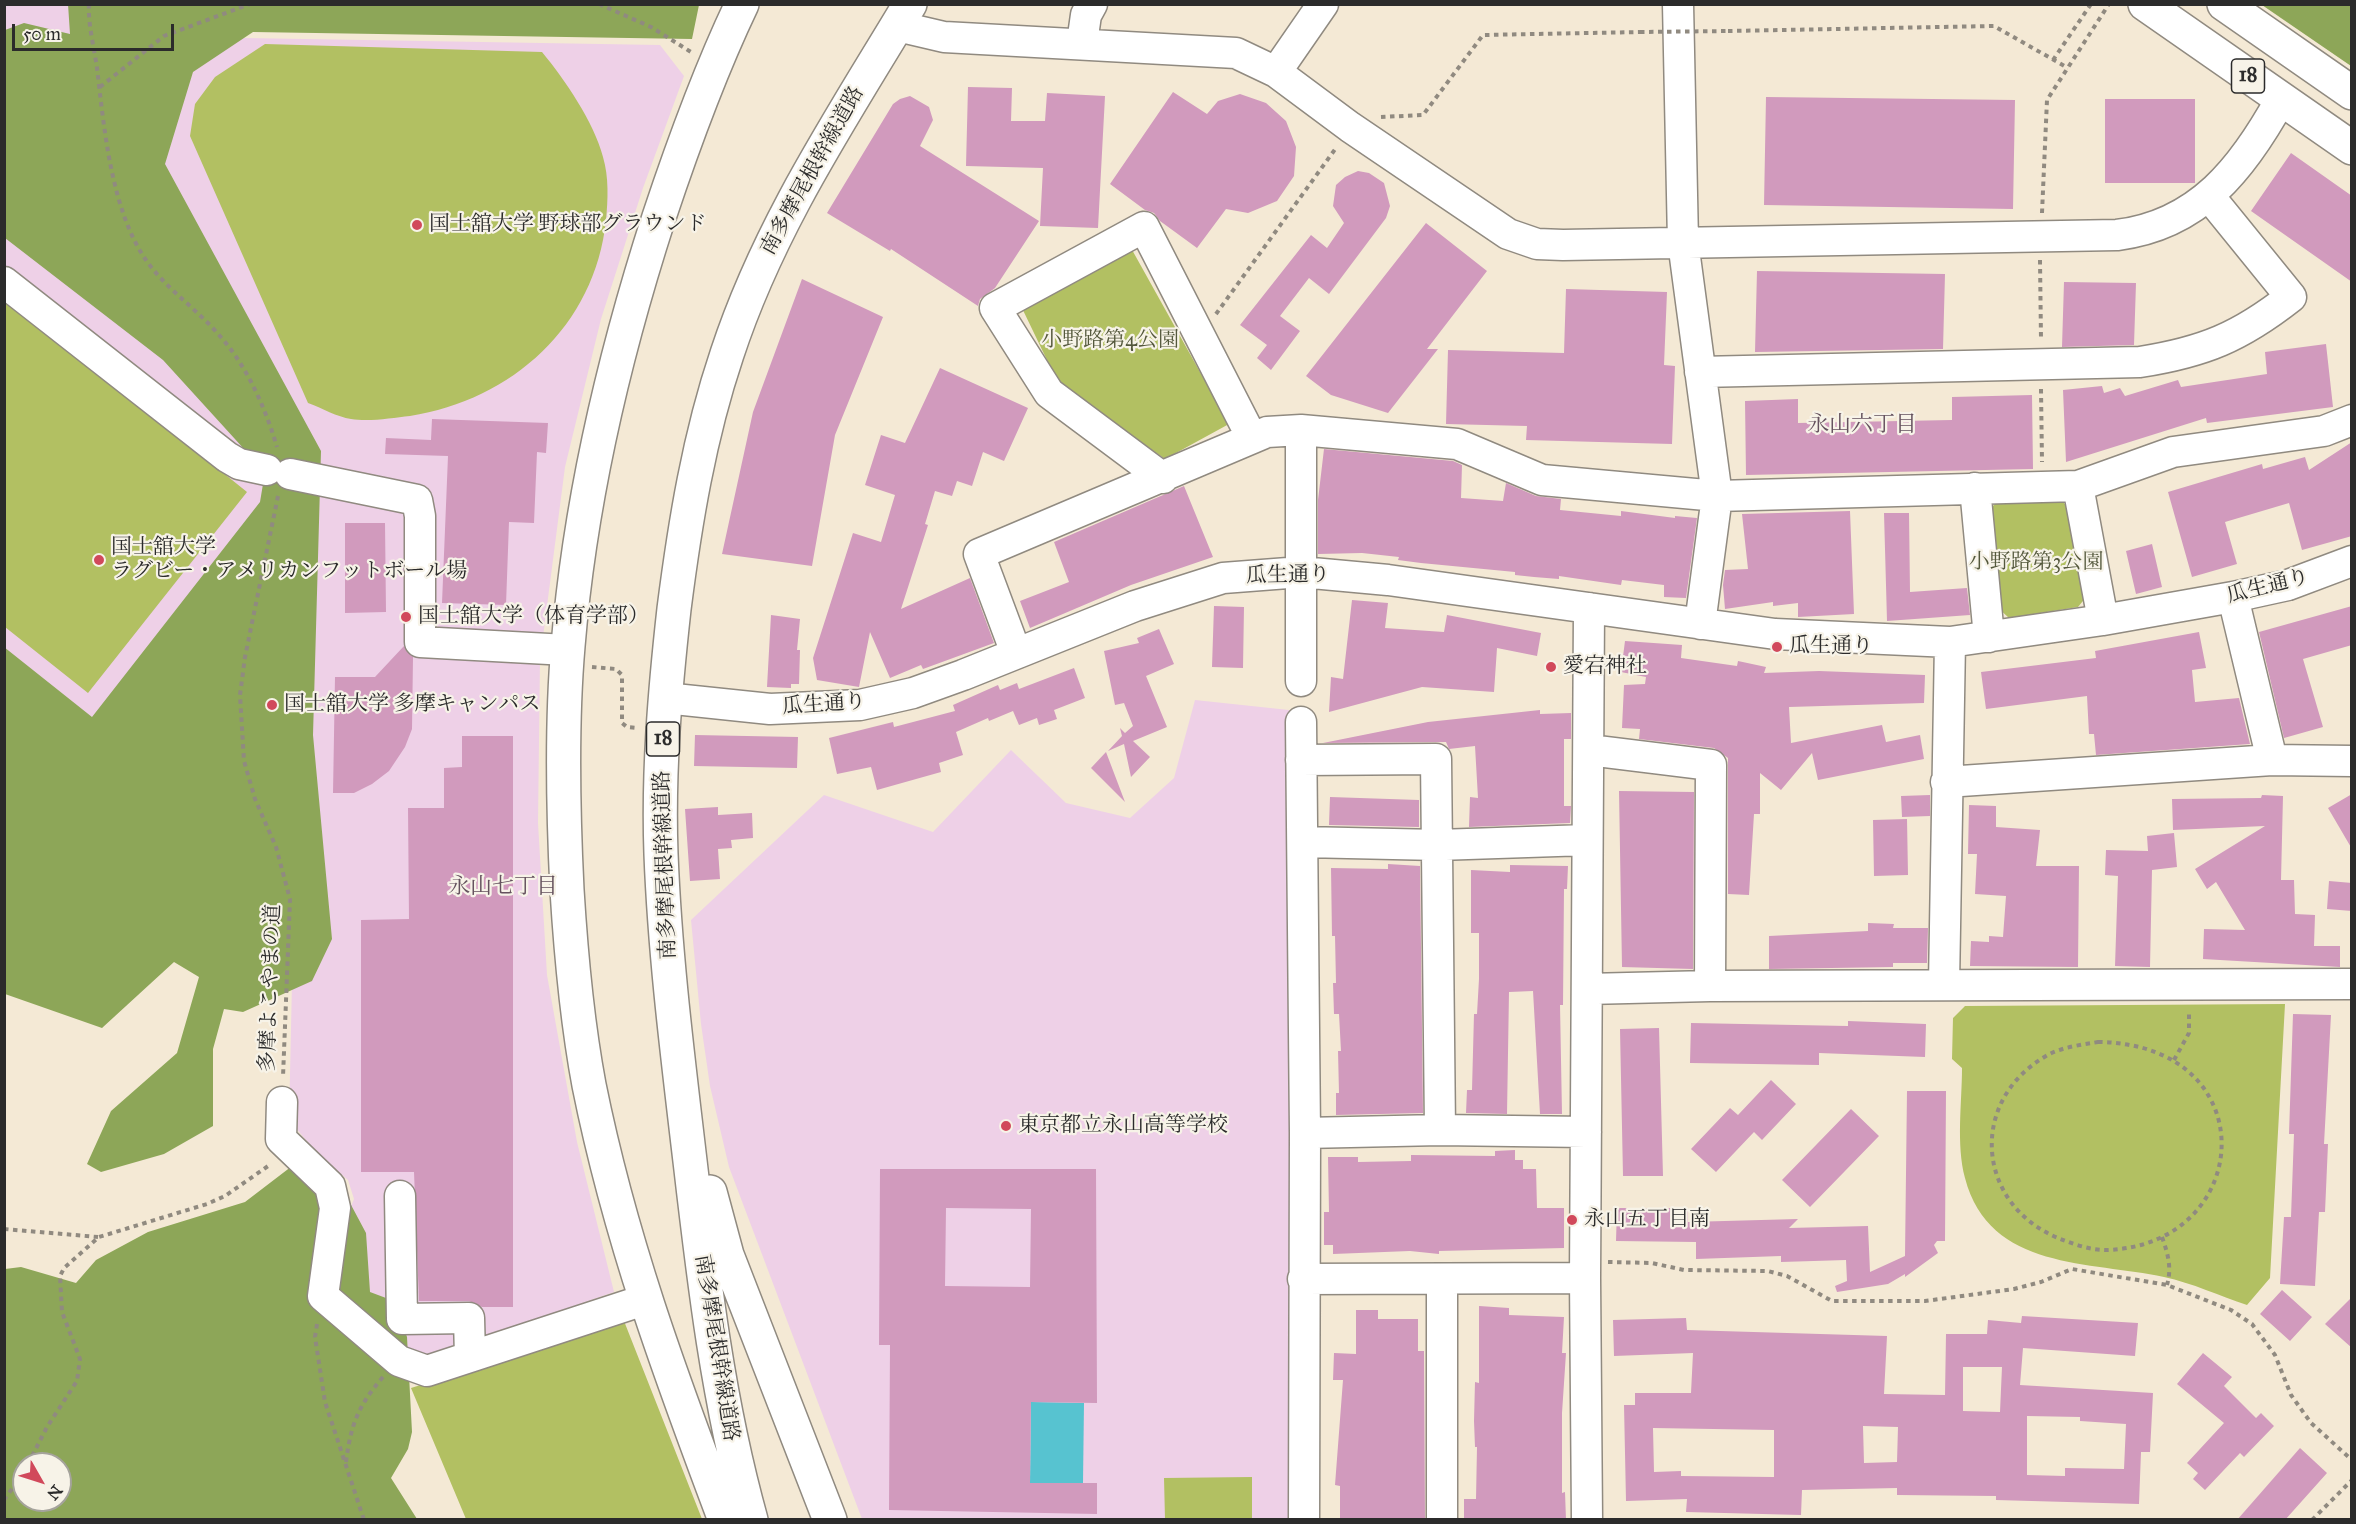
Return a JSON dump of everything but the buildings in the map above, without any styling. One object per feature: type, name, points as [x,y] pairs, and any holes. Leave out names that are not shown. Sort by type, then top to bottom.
[{"type":"main road","name":"南多摩尾根幹線道路","points":[[725,1520],[644,1300],[603,1147],[588,1080],[575,989],[564,830],[587,500],[619,350],[642,270],[695,115],[742,4]]},
{"type":"main road","name":"18","points":[[2145,4],[2352,148]]},
{"type":"main road","name":"18","points":[[2224,4],[2352,93]]},
{"type":"main road","name":"南多摩尾根幹線道路","points":[[751,1520],[738,1473],[716,1369],[670,988],[661,855],[666,698],[682,542],[699,452],[727,352],[771,241],[803,180],[903,15]]},
{"type":"main road","points":[[681,1083],[727,1255],[830,1520]]},
{"type":"street","points":[[1083,43],[1086,15],[1092,4]]},
{"type":"street","points":[[1276,72],[1323,4]]},
{"type":"street","points":[[1678,4],[1683,242],[1717,496],[1700,624]]},
{"type":"street","points":[[903,15],[944,37],[1221,50],[1236,53],[1276,72],[1378,146],[1508,234],[1538,244],[2117,235],[2141,232],[2190,211],[2209,196],[2241,161],[2267,126],[2281,99]]},
{"type":"street","points":[[1700,372],[2140,362],[2181,356],[2215,344],[2256,324],[2291,297],[2209,196]]},
{"type":"street","points":[[1163,478],[1049,393],[995,308],[1144,227],[1252,438]]},
{"type":"street","points":[[4,282],[227,458],[239,464],[417,500],[420,516],[420,642],[575,658]]},
{"type":"street","points":[[1016,652],[979,554],[1267,432],[1301,430],[1457,444],[1542,480],[1717,496],[2078,486],[2173,453],[2324,431],[2352,420]]},
{"type":"street","points":[[1301,430],[1302,681]]},
{"type":"street","points":[[2078,486],[2103,620]]},
{"type":"street","points":[[1975,488],[1989,636]]},
{"type":"street","name":"瓜生通り","points":[[666,698],[770,709],[860,705],[913,693],[1135,606],[1223,578],[1300,572],[1388,580],[1700,624],[1833,639],[1950,642],[2103,620],[2233,597],[2288,585],[2352,561]]},
{"type":"street","points":[[2233,597],[2272,760]]},
{"type":"street","points":[[1587,1520],[1595,1270],[1586,1132],[1589,608]]},
{"type":"street","points":[[1944,984],[1950,642]]},
{"type":"street","points":[[1301,722],[1305,1133],[1304,1520]]},
{"type":"street","points":[[1589,750],[1711,765],[1710,986]]},
{"type":"street","points":[[1301,760],[1436,759],[1440,1130]]},
{"type":"street","points":[[1946,782],[2272,760],[2352,760]]},
{"type":"street","points":[[1303,842],[1438,844],[1587,840]]},
{"type":"street","points":[[1587,989],[1944,984],[2352,984]]},
{"type":"street","points":[[282,1102],[281,1139],[330,1186],[335,1208],[323,1296],[399,1361],[428,1371],[644,1300]]},
{"type":"street","points":[[1305,1133],[1440,1130],[1586,1132]]},
{"type":"street","points":[[400,1196],[402,1319],[469,1318],[470,1357]]},
{"type":"street","points":[[1303,1279],[1442,1280],[1595,1270]]},
{"type":"street","points":[[1442,1280],[1442,1520]]},
{"type":"path","name":"多摩よこやまの道","points":[[89,4],[112,171],[130,229],[144,258],[162,282],[219,335],[244,367],[263,407],[279,471],[271,536],[245,657],[240,695],[244,761],[255,799],[276,847],[290,899],[282,1102]]},
{"type":"path","points":[[99,87],[164,36],[250,4]]},
{"type":"path","points":[[599,4],[651,27],[696,55]]},
{"type":"path","points":[[2053,60],[2091,4]]},
{"type":"path","points":[[2088,36],[2109,4]]},
{"type":"path","points":[[1640,32],[1994,26],[2068,68]]},
{"type":"path","points":[[575,658],[616,669],[622,675],[622,723],[627,727]]},
{"type":"path","points":[[2174,1060],[2189,1033],[2189,999]]},
{"type":"path","points":[[2098,1041],[2126,1042],[2174,1060],[2198,1080],[2216,1106],[2222,1132],[2221,1156],[2216,1179],[2205,1200],[2162,1237],[2138,1245],[2106,1250],[2075,1245],[2049,1234],[2023,1217],[2007,1196],[1995,1173],[1989,1147],[1993,1122],[2005,1095],[2024,1071],[2047,1055],[2098,1041]]},
{"type":"path","points":[[4,1228],[99,1237],[183,1212],[225,1197],[275,1161],[281,1139]]},
{"type":"path","points":[[34,1452],[47,1427],[77,1381],[80,1359],[62,1312],[60,1276],[64,1268],[99,1237]]},
{"type":"path","points":[[2162,1237],[2169,1257],[2170,1274],[2167,1285]]},
{"type":"path","points":[[1595,1270],[1652,1263],[1684,1270],[1768,1271],[1786,1276],[1832,1301],[1925,1301],[2014,1289],[2041,1282],[2072,1269],[2167,1285],[2231,1310],[2252,1324],[2275,1355],[2290,1395],[2310,1423],[2352,1460]]},
{"type":"path","points":[[323,1296],[315,1337],[325,1402],[364,1520]]},
{"type":"path","points":[[346,1462],[349,1440],[361,1403],[399,1361]]},
{"type":"path","points":[[2312,1520],[2352,1480]]},
{"type":"shaded area","name":"国士舘大学 多摩キャンパス","points":[[4,5],[78,5],[186,37],[660,45],[684,76],[643,188],[601,319],[565,467],[540,660],[538,823],[547,975],[577,1142],[614,1292],[433,1355],[408,1351],[348,1285],[344,1224],[354,1199],[348,1180],[316,1152],[289,1120],[292,982],[5,750]]},
{"type":"shaded area","name":"東京都立永山高等学校","points":[[1195,700],[1289,710],[1294,1519],[862,1519],[729,1167],[710,1086],[701,1024],[691,920],[824,795],[933,832],[1011,750],[1066,803],[1130,818],[1174,778]]},
{"type":"green space","points":[[68,4],[699,5],[692,39],[253,32],[193,72],[165,164],[321,451],[313,735],[332,939],[312,981],[243,1012],[224,1009],[213,1049],[213,1126],[164,1154],[101,1172],[87,1164],[111,1111],[177,1053],[199,977],[174,962],[102,1028],[5,994],[4,647],[92,717],[260,502],[265,472],[163,360],[5,238],[5,30],[24,23],[70,34]]},
{"type":"green space","points":[[2262,5],[2351,5],[2351,66]]},
{"type":"green space","name":"国士舘大学 野球部グラウンド","points":[[265,44],[542,52],[569,88],[593,130],[605,165],[608,197],[599,258],[585,293],[566,324],[542,352],[514,375],[482,394],[447,407],[410,416],[358,420],[308,403],[190,136],[195,104],[215,77]]},
{"type":"green space","name":"小野路第4公園","points":[[1131,248],[1229,424],[1165,459],[1058,383],[1021,306]]},
{"type":"green space","name":"国士舘大学 ラグビー・アメリカンフットボール場","points":[[4,297],[247,492],[88,693],[5,627]]},
{"type":"green space","name":"小野路第3公園","points":[[2059,498],[2071,510],[2087,596],[2078,607],[2009,618],[1996,606],[1986,513],[1999,500]]},
{"type":"green space","points":[[2285,1004],[2270,1278],[2247,1305],[2164,1277],[2075,1263],[2046,1256],[2019,1246],[1996,1230],[1977,1208],[1962,1165],[1960,1123],[1962,1068],[1952,1059],[1953,1018],[1965,1006]]},
{"type":"green space","points":[[296,1163],[342,1188],[366,1233],[370,1292],[394,1301],[407,1337],[412,1432],[408,1449],[391,1478],[417,1519],[5,1520],[5,1269],[21,1267],[76,1283],[96,1260],[148,1232],[245,1202]]},
{"type":"green space","points":[[624,1321],[702,1519],[466,1519],[411,1388]]},
{"type":"green space","points":[[1252,1477],[1252,1519],[1165,1519],[1164,1478]]},
{"type":"water","points":[[1031,1402],[1084,1403],[1083,1483],[1030,1483]]},
{"type":"place","name":"国士舘大学 野球部グラウンド","points":[[417,225]]},
{"type":"place","name":"国士舘大学 ラグビー・アメリカンフットボール場","points":[[99,560]]},
{"type":"place","name":"国士舘大学（体育学部）","points":[[406,617]]},
{"type":"place","name":"瓜生通り","points":[[1777,647]]},
{"type":"place","name":"愛宕神社","points":[[1551,667]]},
{"type":"place","name":"国士舘大学 多摩キャンパス","points":[[272,705]]},
{"type":"place","name":"東京都立永山高等学校","points":[[1006,1126]]},
{"type":"place","name":"永山五丁目南","points":[[1572,1220]]},
{"type":"district","name":"永山六丁目","points":[[1862,426]]},
{"type":"district","name":"永山七丁目","points":[[503,888]]}]
